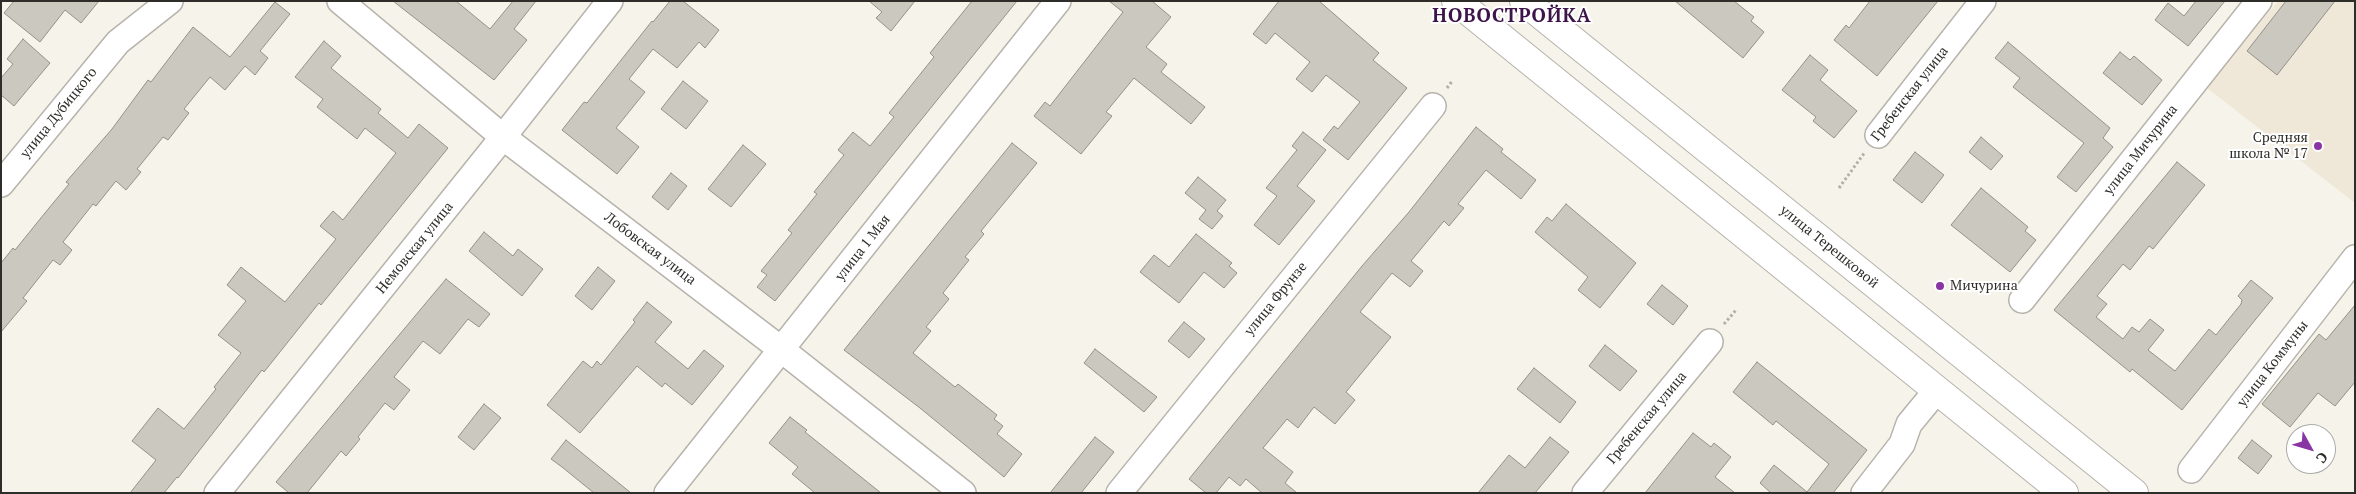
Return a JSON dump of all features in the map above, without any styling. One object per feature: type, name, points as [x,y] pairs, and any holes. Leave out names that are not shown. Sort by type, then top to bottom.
[{"type":"main road","points":[[1456,1],[2064,493]]},
{"type":"main road","name":"улица Терешковой","points":[[1524,1],[2134,493]]},
{"type":"street","name":"улица Дубицкого","points":[[1,184],[118,42],[140,1]]},
{"type":"street","name":"улица Дубицкого","points":[[118,42],[170,1]]},
{"type":"street","name":"Лобовская улица","points":[[340,1],[503,137],[782,350],[962,493]]},
{"type":"street","name":"Немовская улица","points":[[218,493],[610,1]]},
{"type":"street","name":"улица 1 Мая","points":[[667,493],[1058,1]]},
{"type":"street","name":"Гребенская улица","points":[[1878,135],[1983,1]]},
{"type":"street","name":"улица Мичурина","points":[[2022,300],[2259,1]]},
{"type":"street","name":"улица Фрунзе","points":[[1119,493],[1433,106]]},
{"type":"street","name":"улица Коммуны","points":[[2192,470],[2355,258]]},
{"type":"street","name":"Гребенская улица","points":[[1585,493],[1710,342]]},
{"type":"street","points":[[1864,493],[1902,444],[1909,424],[1937,390]]},
{"type":"path","name":"Гребенская улица","points":[[1839,188],[1878,135]]},
{"type":"shaded area","name":"Средняя школа № 17","points":[[2278,1],[2355,1],[2355,203],[2207,88]]},
{"type":"building","points":[[14,1],[99,1],[81,23],[65,10],[40,42],[4,13]]},
{"type":"building","points":[[393,1],[456,1],[490,29],[513,1],[536,1],[514,29],[527,40],[494,80]]},
{"type":"building","points":[[670,1],[683,1],[719,30],[705,48],[699,42],[677,68],[653,49],[629,79],[645,92],[616,128],[639,147],[617,174],[562,130],[584,102],[587,103]]},
{"type":"building","points":[[869,1],[915,1],[891,31],[876,18],[882,12]]},
{"type":"building","points":[[972,1],[1017,1],[775,301],[757,287],[767,275],[761,271],[792,233],[788,230],[817,194],[814,192],[844,155],[838,150],[853,132],[870,146],[894,117],[889,113],[934,57],[930,53]]},
{"type":"building","points":[[1109,1],[1152,1],[1171,17],[1146,47],[1167,64],[1161,72],[1205,107],[1191,124],[1134,78],[1106,112],[1112,116],[1081,154],[1034,116],[1045,102],[1050,106],[1123,12]]},
{"type":"building","points":[[1279,1],[1319,1],[1379,53],[1373,60],[1407,88],[1348,160],[1323,140],[1334,126],[1338,129],[1360,102],[1326,75],[1312,92],[1296,79],[1310,62],[1275,33],[1266,44],[1253,34]]},
{"type":"building","points":[[1675,1],[1734,1],[1754,17],[1751,21],[1764,32],[1743,58]]},
{"type":"building","points":[[1870,1],[1938,1],[1877,76],[1834,40],[1846,25],[1849,28]]},
{"type":"building","points":[[2196,1],[2225,1],[2188,46],[2155,20],[2168,3],[2184,16]]},
{"type":"building","points":[[2286,1],[2335,1],[2277,75],[2247,51]]},
{"type":"building","points":[[275,2],[290,14],[260,51],[268,58],[255,75],[245,66],[225,90],[210,77],[184,109],[189,113],[168,140],[163,137],[137,169],[141,172],[126,190],[116,181],[96,206],[93,204],[63,242],[72,250],[60,265],[53,260],[23,298],[27,301],[1,332],[1,263],[13,248],[15,250],[69,184],[66,182],[112,129],[148,80],[151,82],[193,27],[230,57]]},
{"type":"building","points":[[23,39],[50,63],[14,106],[1,95],[1,78],[13,64],[7,59]]},
{"type":"building","points":[[324,41],[341,56],[331,68],[381,109],[378,113],[408,138],[419,124],[448,148],[321,305],[319,303],[264,372],[262,370],[178,478],[164,493],[130,493],[156,460],[132,441],[158,408],[184,429],[216,389],[214,387],[241,353],[218,335],[246,301],[227,285],[241,267],[285,302],[336,239],[320,226],[333,211],[343,220],[396,153],[365,128],[357,139],[317,107],[323,99],[295,77]]},
{"type":"building","points":[[2008,42],[2110,128],[2103,138],[2113,147],[2076,192],[2057,177],[2084,143],[2013,87],[2020,78],[1995,58]]},
{"type":"building","points":[[2120,52],[2130,60],[2134,56],[2162,80],[2142,105],[2103,73]]},
{"type":"building","points":[[1810,55],[1828,70],[1820,80],[1857,111],[1834,138],[1813,121],[1816,117],[1782,90]]},
{"type":"building","points":[[683,81],[708,101],[686,129],[661,109]]},
{"type":"building","points":[[1476,127],[1503,149],[1501,152],[1536,180],[1521,199],[1486,170],[1458,204],[1464,208],[1449,226],[1444,221],[1411,261],[1423,271],[1410,287],[1392,273],[1360,312],[1391,337],[1346,392],[1355,400],[1335,424],[1314,407],[1298,428],[1287,419],[1263,448],[1293,472],[1285,483],[1297,493],[1262,493],[1246,479],[1240,486],[1229,477],[1216,493],[1206,493],[1189,479],[1362,266],[1409,212]]},
{"type":"building","points":[[1303,132],[1326,150],[1297,186],[1315,201],[1279,245],[1254,225],[1277,196],[1266,188],[1297,150],[1292,146]]},
{"type":"building","points":[[1981,137],[2003,156],[1991,170],[1969,152]]},
{"type":"building","points":[[1012,143],[1037,163],[981,231],[984,234],[965,257],[969,260],[943,293],[949,299],[926,327],[931,331],[913,353],[955,387],[958,384],[997,415],[994,419],[1003,426],[997,434],[1022,454],[1004,477],[920,408],[844,350]]},
{"type":"building","points":[[743,145],[766,164],[731,207],[708,189]]},
{"type":"building","points":[[1915,152],[1944,175],[1922,203],[1893,180]]},
{"type":"building","points":[[2177,162],[2205,185],[2153,249],[2149,246],[2130,270],[2123,264],[2097,296],[2107,304],[2096,317],[2123,339],[2132,327],[2139,332],[2150,319],[2164,330],[2148,350],[2175,371],[2209,329],[2216,335],[2241,304],[2242,300],[2238,296],[2251,280],[2273,298],[2182,410],[2132,369],[2130,372],[2054,310]]},
{"type":"building","points":[[671,173],[687,186],[668,210],[652,197]]},
{"type":"building","points":[[1198,177],[1226,200],[1217,211],[1223,216],[1212,229],[1199,219],[1206,210],[1185,193]]},
{"type":"building","points":[[1981,188],[2028,227],[2025,231],[2036,240],[2010,272],[1951,225]]},
{"type":"building","points":[[1566,204],[1636,263],[1600,308],[1578,290],[1588,277],[1535,232],[1547,217],[1552,221]]},
{"type":"building","points":[[484,232],[513,256],[518,249],[543,269],[522,296],[469,251]]},
{"type":"building","points":[[1196,234],[1232,263],[1229,266],[1237,273],[1224,288],[1204,272],[1179,303],[1140,272],[1154,255],[1169,267]]},
{"type":"building","points":[[598,267],[615,281],[592,310],[575,296]]},
{"type":"building","points":[[446,279],[490,314],[479,327],[468,319],[440,354],[423,341],[394,377],[410,390],[394,410],[385,403],[358,437],[360,439],[346,456],[341,451],[307,493],[289,493],[276,482]]},
{"type":"building","points":[[1662,285],[1688,306],[1673,325],[1647,304]]},
{"type":"building","points":[[647,302],[672,322],[655,342],[688,369],[704,350],[724,366],[692,405],[665,383],[662,387],[637,366],[580,433],[547,405],[583,361],[592,368],[597,361],[601,365],[635,322],[633,320]]},
{"type":"building","points":[[2355,305],[2355,382],[2335,406],[2318,393],[2292,424],[2286,424],[2262,404],[2319,334],[2326,340]]},
{"type":"building","points":[[1184,322],[1205,339],[1189,358],[1168,341]]},
{"type":"building","points":[[1605,345],[1637,371],[1620,391],[1589,366]]},
{"type":"building","points":[[1095,349],[1157,397],[1144,412],[1084,363]]},
{"type":"building","points":[[1757,362],[1867,450],[1833,493],[1771,493],[1760,483],[1774,465],[1807,492],[1829,464],[1776,421],[1773,425],[1733,392]]},
{"type":"building","points":[[1534,368],[1576,402],[1560,423],[1517,389]]},
{"type":"building","points":[[484,404],[501,418],[474,450],[458,437]]},
{"type":"building","points":[[790,417],[807,430],[805,432],[881,493],[815,493],[792,474],[798,467],[769,443]]},
{"type":"building","points":[[1693,433],[1711,447],[1714,443],[1731,457],[1715,477],[1735,493],[1645,493]]},
{"type":"building","points":[[1095,437],[1114,452],[1081,493],[1050,493]]},
{"type":"building","points":[[1550,437],[1569,452],[1535,493],[1478,493],[1509,455],[1525,468]]},
{"type":"building","points":[[566,440],[631,493],[594,493],[551,459]]},
{"type":"building","points":[[2252,440],[2272,456],[2258,474],[2238,458]]},
{"type":"place","name":"Средняя школа № 17","points":[[2318,146]]},
{"type":"place","name":"Мичурина","points":[[1940,286]]},
{"type":"district","name":"НОВОСТРОЙКА","points":[[1512,17]]}]
